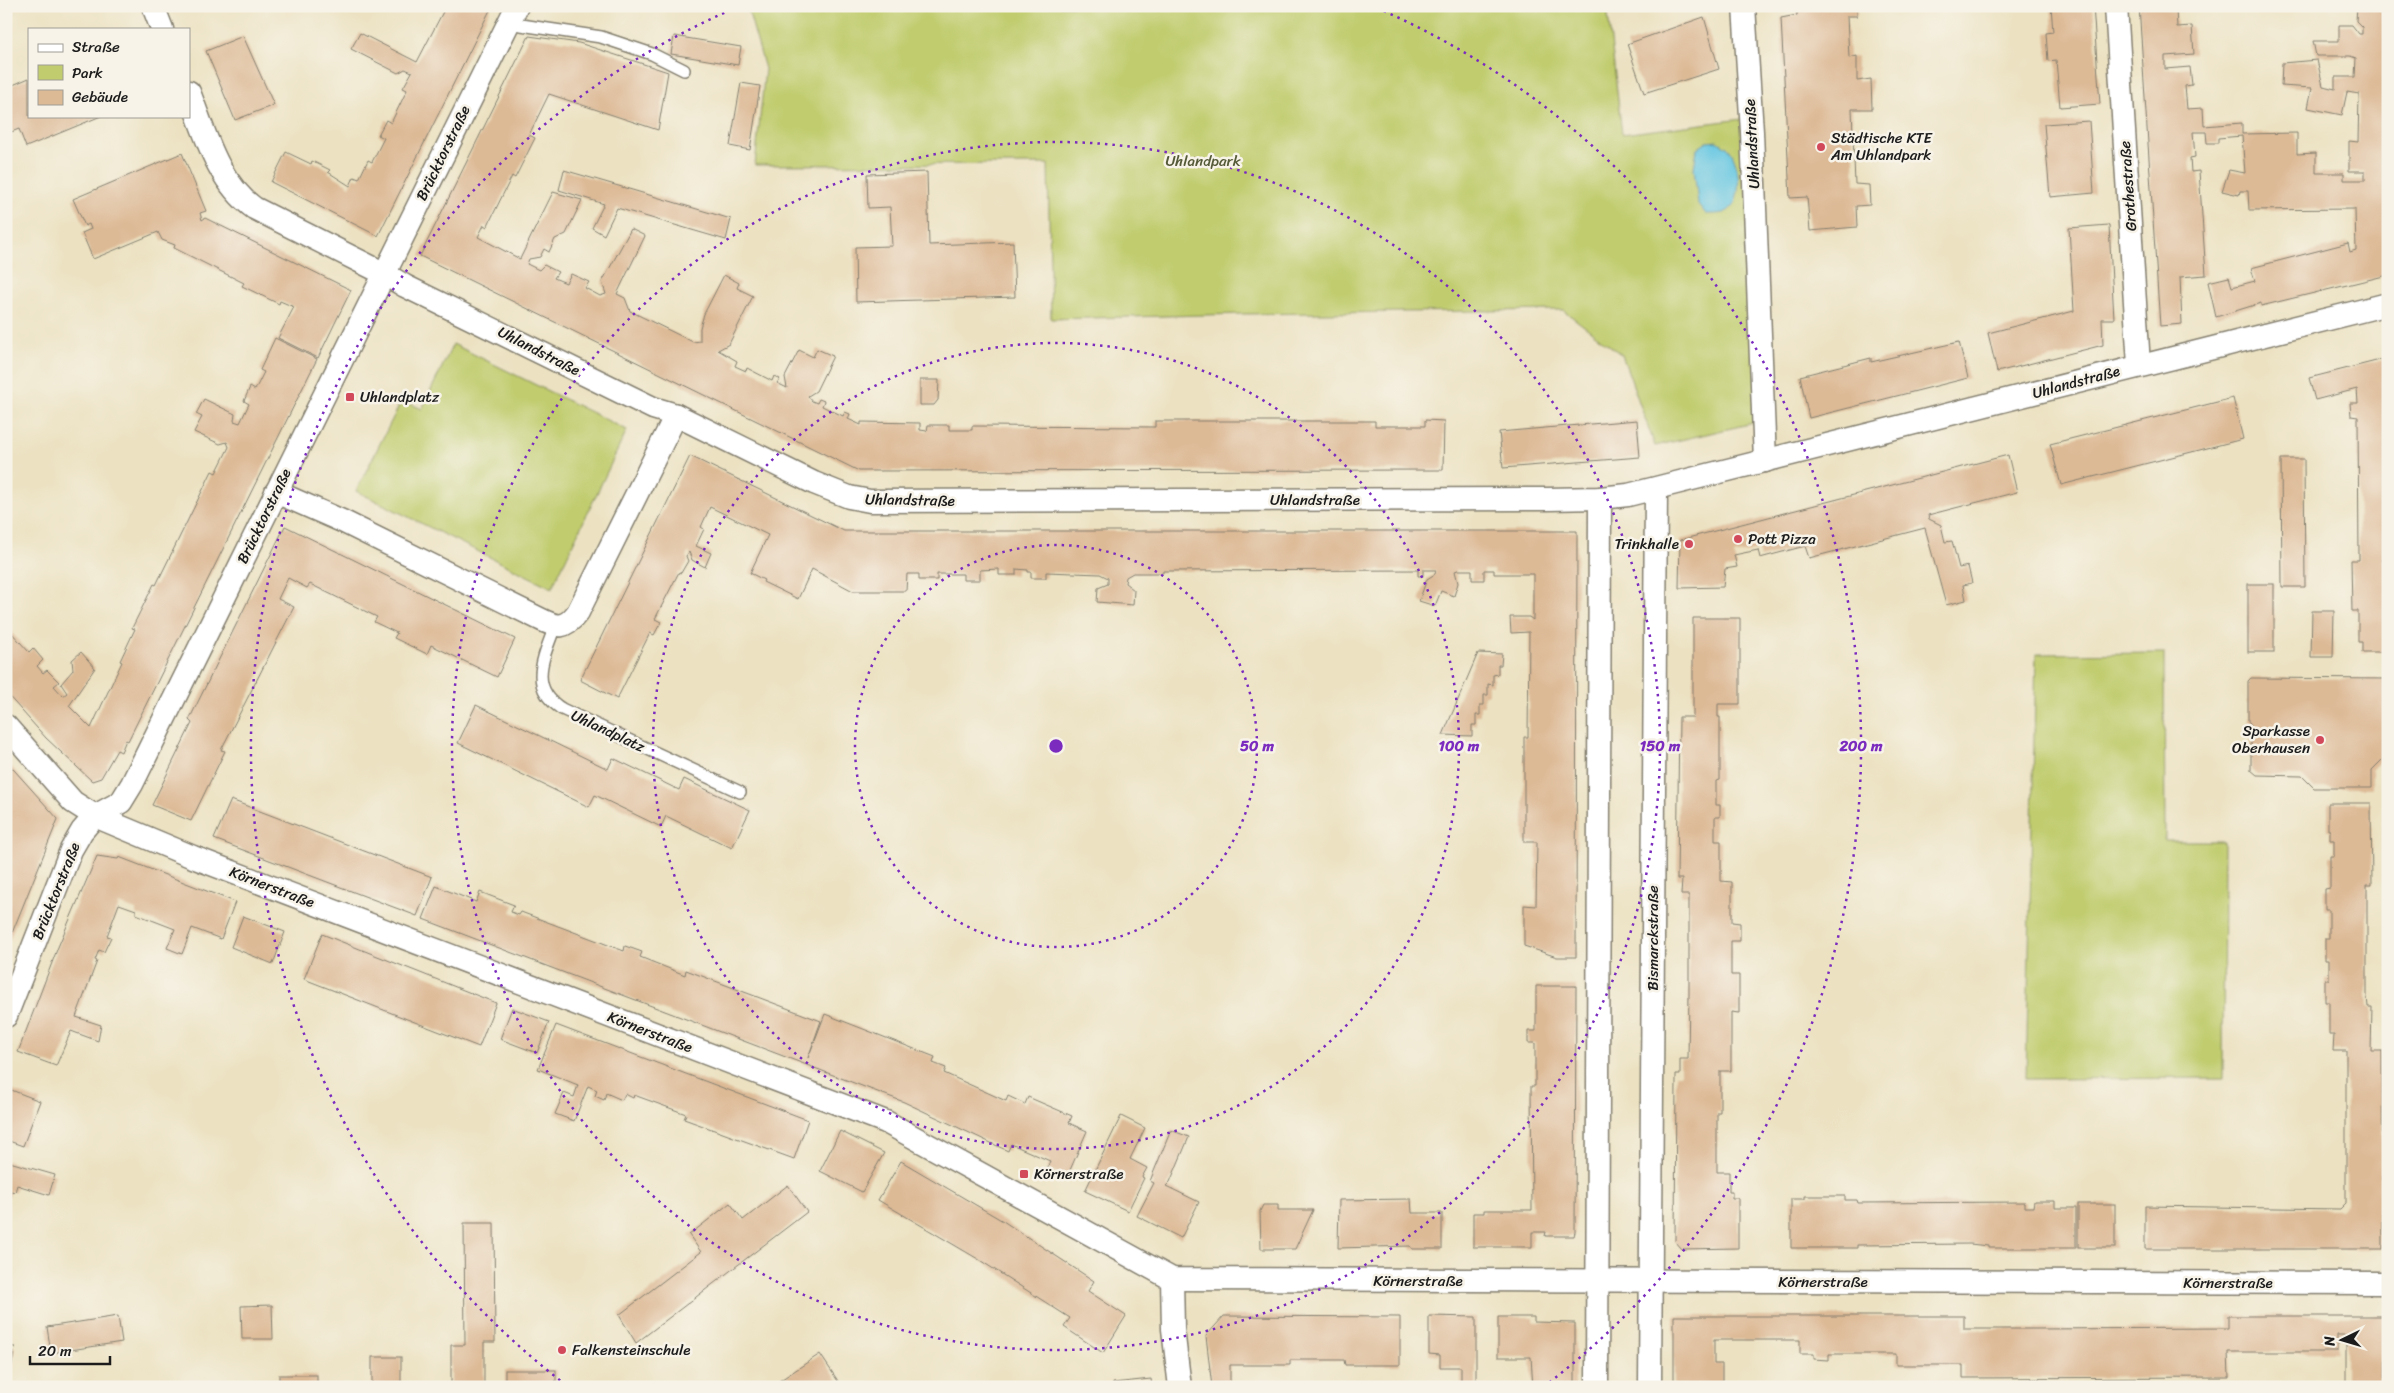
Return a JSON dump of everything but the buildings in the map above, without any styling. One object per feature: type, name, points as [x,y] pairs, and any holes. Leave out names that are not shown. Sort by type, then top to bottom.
[{"type":"street","points":[[153,6],[162,28]]},
{"type":"street","name":"Uhlandstraße","points":[[1744,6],[1752,132],[1765,461]]},
{"type":"street","name":"Grothestraße","points":[[2116,6],[2139,365]]},
{"type":"street","name":"Brücktorstraße","points":[[6,1016],[71,850],[82,831],[95,816],[121,802],[132,784],[512,14]]},
{"type":"street","name":"Uhlandstraße","points":[[190,94],[225,177],[246,202],[265,214],[405,286],[653,408],[676,415],[814,483],[849,497],[870,501],[1600,498],[1656,489],[2139,365],[2388,304]]},
{"type":"street","points":[[276,492],[342,521],[555,626],[567,623],[578,612],[676,415]]},
{"type":"street","name":"Bismarckstraße","points":[[1650,1387],[1656,489]]},
{"type":"street","points":[[1597,1387],[1600,498]]},
{"type":"street","name":"Körnerstraße","points":[[6,726],[73,802],[95,816],[193,857],[886,1122],[1172,1279],[1572,1282],[1597,1279],[2388,1283]]},
{"type":"street","points":[[1172,1279],[1173,1329],[1180,1387]]},
{"type":"lane","points":[[512,14],[601,37],[652,54],[684,70]]},
{"type":"lane","name":"Uhlandplatz","points":[[555,626],[540,674],[542,687],[549,700],[562,709],[740,792]]},
{"type":"green space","name":"Uhlandpark","points":[[747,6],[1607,6],[1622,134],[1742,119],[1766,420],[1655,446],[1622,355],[1563,310],[1244,314],[1051,319],[1048,164],[755,165],[765,69]]},
{"type":"green space","points":[[453,344],[627,430],[552,588],[356,491],[402,400],[422,409]]},
{"type":"green space","points":[[2164,653],[2165,841],[2224,841],[2223,1078],[2026,1079],[2036,654]]},
{"type":"water","points":[[1717,141],[1727,147],[1734,159],[1737,167],[1738,194],[1730,210],[1706,214],[1698,204],[1694,168],[1697,149],[1707,142]]},
{"type":"place","name":"Städtische KTE Am Uhlandpark","points":[[1821,147]]},
{"type":"place","name":"Uhlandplatz","points":[[350,397]]},
{"type":"place","name":"Pott Pizza","points":[[1738,539]]},
{"type":"place","name":"Trinkhalle","points":[[1689,544]]},
{"type":"place","name":"Sparkasse Oberhausen","points":[[2320,740]]},
{"type":"place","name":"Körnerstraße","points":[[1024,1174]]},
{"type":"place","name":"Falkensteinschule","points":[[562,1350]]}]
